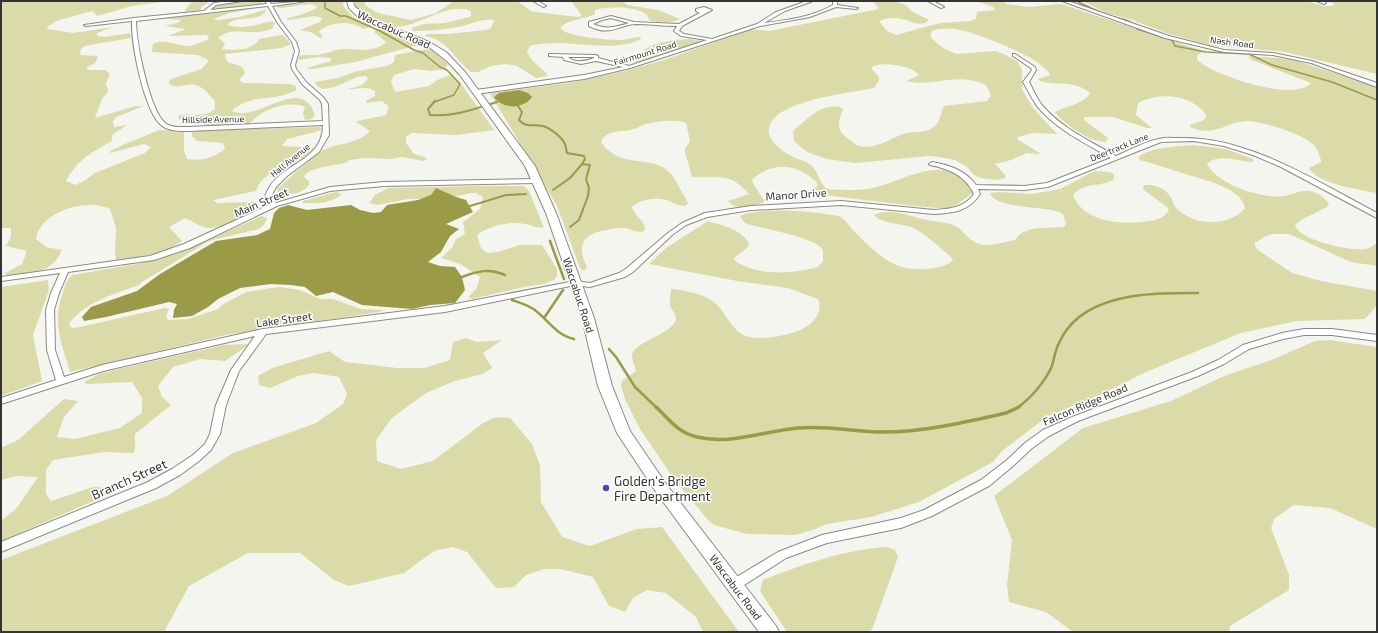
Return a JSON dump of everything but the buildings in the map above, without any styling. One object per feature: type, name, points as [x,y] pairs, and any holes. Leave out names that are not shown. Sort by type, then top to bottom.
[{"type":"main road","name":"Waccabuc Road","points":[[350,1],[351,9],[355,13],[368,20],[416,38],[440,50],[455,64],[530,166],[551,213],[588,318],[605,386],[624,433],[661,488],[770,632]]},
{"type":"street","points":[[206,11],[215,4],[240,1]]},
{"type":"street","points":[[86,25],[268,3],[306,1]]},
{"type":"street","points":[[535,1],[544,6]]},
{"type":"street","name":"Fairmount Road","points":[[476,92],[584,77],[630,67],[759,24],[766,18],[778,12],[811,1]]},
{"type":"street","points":[[930,1],[942,7]]},
{"type":"street","name":"Nash Road","points":[[1064,1],[1167,36],[1204,46],[1224,51],[1273,54],[1312,62],[1377,85]]},
{"type":"street","name":"Hall Avenue","points":[[268,3],[279,22],[294,42],[297,51],[293,65],[296,73],[304,83],[322,99],[325,104],[326,123],[326,135],[317,151],[273,186],[268,197],[274,205]]},
{"type":"street","points":[[759,24],[828,11],[835,4],[856,8]]},
{"type":"street","points":[[703,13],[680,25],[676,31],[680,34],[713,40]]},
{"type":"street","points":[[634,22],[621,27],[603,30],[592,26],[591,23],[600,19],[611,17],[634,22],[680,25]]},
{"type":"street","name":"Hillside Avenue","points":[[134,19],[140,61],[148,96],[156,114],[164,124],[169,127],[188,129],[326,123]]},
{"type":"street","points":[[551,55],[596,56],[596,59],[630,67]]},
{"type":"street","points":[[565,55],[566,59],[577,63],[586,63],[596,59]]},
{"type":"street","points":[[1015,55],[1033,67],[1034,70],[1026,82],[1040,107],[1047,115],[1116,158]]},
{"type":"street","name":"Deertrack Lane","points":[[975,187],[1024,188],[1043,186],[1160,140],[1194,138],[1225,144],[1255,154],[1283,166],[1377,216]]},
{"type":"street","points":[[932,164],[942,165],[957,171],[975,187]]},
{"type":"street","name":"Main Street","points":[[1,279],[140,260],[162,255],[234,225],[274,205],[340,187],[422,183],[537,181]]},
{"type":"street","name":"Manor Drive","points":[[575,283],[590,285],[622,275],[630,270],[670,234],[684,224],[705,215],[751,208],[842,203],[934,212],[947,211],[964,207],[973,200],[977,194],[975,187]]},
{"type":"street","points":[[60,380],[52,350],[50,310],[55,293],[65,271]]},
{"type":"street","name":"Lake Street","points":[[1,400],[60,380],[102,368],[263,332],[445,309],[575,283]]},
{"type":"street","name":"Branch Street","points":[[1,547],[152,486],[196,458],[208,447],[215,434],[221,405],[235,370],[263,332]]},
{"type":"street","name":"Falcon Ridge Road","points":[[734,585],[782,555],[818,541],[901,523],[928,513],[985,483],[1028,446],[1046,433],[1082,416],[1195,374],[1221,362],[1246,347],[1282,336],[1304,332],[1332,332],[1377,338]]},
{"type":"green space","points":[[1,1],[168,1],[132,6],[97,16],[93,11],[88,12],[56,21],[47,27],[48,29],[73,33],[113,27],[97,33],[97,36],[105,37],[130,33],[131,38],[84,46],[80,51],[81,55],[97,56],[98,58],[95,63],[86,68],[88,70],[105,70],[110,74],[106,84],[108,90],[107,93],[102,99],[95,118],[136,106],[144,106],[116,117],[113,121],[114,127],[127,125],[112,135],[112,141],[80,162],[66,181],[75,185],[84,181],[95,173],[145,153],[151,147],[144,144],[110,153],[110,151],[159,130],[184,131],[184,151],[187,159],[197,160],[207,158],[216,155],[225,149],[223,143],[197,141],[192,136],[192,132],[203,130],[320,127],[322,130],[287,139],[282,146],[315,148],[296,162],[267,176],[256,191],[213,200],[217,203],[258,202],[257,208],[240,218],[221,226],[208,228],[185,218],[169,227],[182,241],[165,252],[116,260],[116,228],[110,209],[89,205],[77,206],[55,214],[46,221],[40,229],[36,239],[46,247],[62,250],[52,264],[39,271],[7,275],[5,273],[22,264],[27,251],[6,246],[11,237],[11,228],[1,228]]},
{"type":"green space","points":[[211,1],[201,7],[201,10],[185,12],[191,3]]},
{"type":"green space","points":[[260,1],[264,4],[212,9],[212,7],[221,3]]},
{"type":"green space","points":[[322,1],[344,1],[343,6],[353,17],[372,26],[364,29],[348,23],[331,25],[320,30],[319,32],[323,37],[320,38],[311,32],[300,30],[320,22],[322,18],[314,16],[289,20],[285,19],[317,8],[315,5],[278,8],[277,6]]},
{"type":"green space","points":[[356,1],[364,1],[366,6],[378,13],[411,20],[436,13],[454,1],[517,1],[531,11],[578,17],[581,16],[581,14],[571,1],[622,1],[627,5],[658,10],[680,19],[669,22],[653,21],[649,20],[647,15],[642,12],[634,9],[617,7],[595,10],[595,14],[571,21],[560,28],[570,34],[579,36],[620,40],[634,37],[639,37],[641,39],[629,43],[602,46],[544,43],[530,46],[527,51],[529,55],[533,61],[547,74],[547,76],[536,78],[517,66],[506,64],[491,66],[478,72],[471,72],[445,45],[432,38],[424,36],[428,34],[448,34],[486,30],[491,28],[494,20],[480,21],[446,29],[413,31],[412,28],[424,24],[445,23],[469,17],[471,16],[471,11],[453,9],[405,26],[396,27],[386,24],[362,12],[355,6]]},
{"type":"green space","points":[[873,1],[900,3],[908,7],[911,11],[929,20],[923,24],[896,18],[879,21],[887,31],[896,35],[940,23],[970,21],[976,19],[977,12],[995,10],[993,7],[976,1],[1005,1],[1006,4],[1029,7],[1061,4],[1200,50],[1202,52],[1197,56],[1197,60],[1206,66],[1219,73],[1254,85],[1288,90],[1302,88],[1311,83],[1252,60],[1248,56],[1291,59],[1377,87],[1377,193],[1330,182],[1314,174],[1309,168],[1321,162],[1315,146],[1310,141],[1283,129],[1262,123],[1246,121],[1206,131],[1190,127],[1190,125],[1206,118],[1205,113],[1191,102],[1173,97],[1155,97],[1138,103],[1136,115],[1152,128],[1147,128],[1113,117],[1084,117],[1084,120],[1108,138],[1106,142],[1085,136],[1071,127],[1055,112],[1080,102],[1090,93],[1078,86],[1040,81],[1038,79],[1050,75],[1045,69],[1024,55],[995,41],[969,32],[953,29],[942,29],[932,31],[930,37],[943,48],[956,54],[995,51],[1018,62],[1022,70],[1022,89],[1033,108],[1057,134],[1033,133],[1018,137],[1017,139],[1041,154],[1027,153],[1011,160],[995,164],[1006,176],[1005,178],[997,180],[975,176],[966,166],[955,160],[940,157],[929,156],[855,163],[827,159],[807,152],[794,141],[793,131],[809,117],[828,107],[842,108],[843,110],[839,128],[846,137],[859,146],[870,147],[903,134],[931,129],[939,121],[944,106],[987,101],[991,95],[986,85],[964,79],[926,83],[906,81],[919,75],[910,69],[896,65],[881,64],[871,68],[879,77],[879,80],[874,88],[816,99],[787,109],[776,116],[770,125],[768,131],[770,137],[783,151],[810,164],[824,187],[827,189],[867,189],[927,171],[940,170],[952,172],[964,179],[974,192],[951,209],[816,194],[810,190],[817,187],[817,182],[801,171],[785,167],[768,169],[752,180],[765,202],[745,207],[736,206],[728,201],[749,194],[735,182],[729,179],[717,177],[692,177],[685,152],[685,149],[690,141],[686,123],[672,121],[656,122],[644,124],[636,129],[611,133],[601,142],[609,151],[617,156],[662,167],[674,177],[688,204],[682,206],[666,200],[648,199],[635,204],[632,207],[633,210],[644,224],[645,230],[639,232],[626,228],[619,228],[592,234],[587,237],[582,246],[582,252],[587,267],[584,271],[580,268],[557,206],[490,93],[574,82],[625,71],[664,60],[751,29],[769,31],[879,9]]},
{"type":"green space","points":[[1083,1],[1307,1],[1325,6],[1332,6],[1335,4],[1329,1],[1377,1],[1377,74],[1285,52],[1209,45],[1166,33],[1130,19],[1106,13]]},
{"type":"green space","points":[[262,7],[230,13],[213,19],[219,20],[239,17],[265,10],[266,11],[258,17],[236,20],[227,25],[242,27],[268,22],[275,23],[272,29],[259,32],[232,32],[222,35],[218,38],[225,43],[222,49],[237,50],[247,48],[256,43],[259,39],[281,35],[283,35],[291,44],[282,48],[225,54],[225,57],[228,62],[241,66],[244,70],[245,73],[239,80],[243,83],[290,84],[296,86],[296,90],[280,96],[256,99],[240,105],[232,111],[242,113],[254,111],[278,102],[300,98],[309,104],[315,116],[311,119],[305,120],[303,113],[305,107],[299,105],[287,105],[268,110],[249,124],[245,125],[229,127],[212,126],[180,120],[178,118],[179,115],[202,114],[211,112],[215,109],[215,101],[201,87],[191,84],[172,86],[169,84],[170,80],[174,78],[201,69],[208,62],[208,60],[198,55],[152,52],[153,44],[164,42],[188,46],[207,40],[209,37],[207,35],[168,36],[186,29],[165,26],[180,22],[181,20],[161,18]]},
{"type":"green space","points":[[379,28],[404,36],[418,45],[355,62],[313,69],[305,69],[331,61],[331,58],[317,57],[299,60],[299,56],[318,55],[342,49],[365,50],[377,48],[386,42],[374,32]]},
{"type":"green space","points":[[689,39],[702,41],[646,61],[632,62],[643,51],[657,44],[673,40]]},
{"type":"green space","points":[[427,49],[432,50],[448,64],[445,69],[431,71],[414,69],[394,75],[391,82],[395,92],[429,86],[437,80],[451,75],[459,81],[494,130],[457,135],[412,133],[406,137],[406,143],[414,154],[427,159],[424,161],[402,157],[392,159],[365,158],[349,160],[348,162],[317,168],[307,173],[304,177],[309,181],[309,185],[299,192],[291,194],[278,193],[277,189],[317,154],[328,148],[359,139],[370,131],[356,122],[386,115],[389,107],[382,101],[366,103],[366,101],[375,96],[375,91],[371,89],[348,89],[362,85],[368,79],[366,76],[360,76],[331,88],[324,89],[319,87],[315,82],[338,78],[357,71],[387,66],[394,62],[395,55]]},
{"type":"green space","points":[[1194,145],[1226,149],[1253,159],[1254,161],[1251,162],[1222,158],[1211,161],[1207,164],[1213,172],[1221,178],[1241,189],[1253,193],[1275,196],[1284,196],[1303,191],[1310,191],[1322,197],[1329,203],[1327,207],[1301,220],[1295,225],[1305,236],[1326,244],[1349,249],[1366,249],[1377,243],[1377,266],[1351,262],[1289,234],[1272,234],[1255,243],[1258,250],[1292,273],[1321,281],[1377,291],[1377,305],[1365,319],[1297,321],[1241,333],[1146,372],[1102,394],[1048,416],[1002,451],[993,462],[919,502],[871,517],[827,524],[795,535],[747,534],[714,525],[708,520],[674,479],[640,429],[625,399],[621,386],[622,381],[636,371],[632,358],[634,351],[644,343],[671,327],[676,320],[670,305],[671,289],[690,292],[710,299],[719,307],[734,328],[740,333],[755,338],[776,337],[796,332],[810,324],[817,315],[820,306],[818,299],[788,288],[737,281],[649,264],[666,248],[708,221],[737,231],[746,239],[749,244],[748,247],[734,258],[736,262],[746,267],[766,272],[787,272],[818,267],[823,261],[823,250],[819,245],[800,237],[745,223],[740,217],[742,215],[776,210],[803,211],[838,216],[841,217],[879,255],[896,265],[915,269],[937,267],[948,264],[953,260],[932,240],[916,229],[886,222],[874,215],[895,212],[931,221],[946,223],[961,230],[975,243],[983,245],[997,244],[1015,240],[1019,235],[1031,229],[1064,227],[1066,224],[1063,214],[1056,211],[1012,205],[994,198],[990,193],[1000,192],[1032,194],[1060,189],[1095,171],[1114,174],[1114,179],[1109,182],[1082,188],[1073,196],[1078,205],[1085,211],[1103,220],[1133,223],[1153,220],[1164,216],[1169,210],[1144,190],[1144,185],[1156,186],[1166,191],[1177,209],[1184,215],[1193,219],[1212,222],[1230,219],[1245,208],[1242,201],[1229,190],[1220,185],[1140,160],[1138,158],[1142,154],[1156,149]]},
{"type":"green space","points":[[524,186],[529,191],[544,228],[519,223],[494,226],[477,235],[481,248],[487,253],[498,252],[520,245],[542,245],[557,269],[557,276],[554,280],[544,284],[473,299],[468,297],[476,289],[480,277],[460,264],[441,258],[452,248],[456,239],[465,234],[463,222],[480,209],[483,197],[476,193],[446,199],[408,199],[377,205],[369,203],[375,195],[388,188]]},
{"type":"green space","points":[[336,192],[340,193],[341,195],[332,200],[303,203],[303,201]]},
{"type":"green space","points":[[262,216],[267,218],[264,225],[260,228],[209,241],[139,285],[110,295],[91,304],[75,316],[69,324],[70,327],[75,328],[165,308],[169,309],[166,317],[168,320],[188,319],[218,309],[222,305],[246,292],[279,287],[300,290],[320,299],[333,299],[361,309],[384,310],[226,335],[70,372],[61,342],[58,314],[67,281],[72,275],[137,264],[176,254]]},
{"type":"green space","points":[[48,280],[49,290],[33,335],[42,381],[1,396],[1,287]]},
{"type":"green space","points":[[466,338],[476,342],[502,340],[483,353],[492,368],[482,374],[455,381],[426,393],[392,418],[376,440],[377,461],[401,469],[433,461],[483,423],[496,417],[510,418],[532,444],[540,465],[541,502],[562,537],[590,546],[637,529],[662,527],[739,632],[703,632],[696,617],[666,593],[647,590],[633,598],[625,612],[609,606],[593,577],[561,569],[544,569],[526,575],[514,587],[496,588],[467,552],[452,547],[434,551],[404,573],[349,586],[334,580],[300,553],[248,553],[189,586],[164,632],[1,632],[1,560],[167,496],[233,453],[316,423],[343,404],[347,394],[339,377],[314,373],[298,376],[270,388],[259,385],[258,376],[272,368],[329,351],[345,362],[397,368],[424,368],[450,360],[453,342]]},
{"type":"green space","points":[[1329,340],[1377,347],[1377,529],[1330,508],[1294,505],[1275,518],[1271,528],[1289,575],[1289,590],[1230,626],[1229,632],[1073,632],[1046,612],[1009,602],[1007,585],[1012,540],[994,496],[1083,428],[1171,401],[1224,376],[1274,359],[1315,341]]},
{"type":"green space","points":[[250,344],[225,361],[200,359],[173,367],[158,386],[162,397],[171,405],[135,434],[134,453],[104,452],[53,460],[46,470],[46,494],[51,501],[93,487],[116,488],[96,500],[1,541],[1,521],[16,509],[38,477],[17,476],[1,480],[1,448],[18,440],[64,399],[78,401],[64,417],[57,437],[75,439],[120,428],[142,413],[142,398],[132,382],[87,384],[84,382],[101,373],[224,345]]},
{"type":"green space","points":[[887,547],[895,550],[898,557],[870,632],[787,632],[760,591],[763,580],[793,569],[855,551]]},
{"type":"shaded area","points":[[519,90],[528,93],[532,97],[528,101],[518,106],[507,106],[502,104],[494,97],[499,93]]},
{"type":"shaded area","points":[[436,188],[466,200],[473,212],[446,224],[459,229],[450,236],[441,252],[428,262],[440,266],[455,267],[462,277],[465,290],[455,303],[430,305],[412,309],[362,305],[333,292],[316,296],[305,287],[271,284],[240,288],[218,299],[208,307],[192,316],[173,318],[174,310],[177,304],[169,302],[84,321],[82,317],[91,307],[137,291],[160,274],[216,241],[257,235],[270,229],[274,213],[279,208],[288,205],[307,210],[351,205],[360,210],[373,213],[381,212],[387,205],[418,200],[431,195]]},
{"type":"waterway","points":[[325,1],[325,8],[340,16],[346,16],[380,31],[414,50],[423,53],[440,67],[447,70],[460,84],[454,95],[434,102]]},
{"type":"waterway","points":[[1076,1],[1102,13]]},
{"type":"waterway","points":[[1110,16],[1126,20],[1139,26]]},
{"type":"waterway","points":[[1137,27],[1137,29],[1172,40],[1175,46],[1206,52],[1249,54],[1272,65],[1332,82],[1377,100]]},
{"type":"waterway","points":[[434,102],[428,109],[430,115],[456,114],[497,102]]},
{"type":"waterway","points":[[518,106],[522,112],[519,120],[527,125],[543,126],[549,129],[563,141],[567,153],[584,156],[585,159],[582,164]]},
{"type":"waterway","points":[[553,190],[570,178],[582,164]]},
{"type":"waterway","points":[[570,227],[579,220],[588,196],[589,188],[586,179],[590,165],[582,164]]},
{"type":"waterway","points":[[470,206],[506,195],[526,194]]},
{"type":"waterway","points":[[550,241],[564,279]]},
{"type":"waterway","points":[[462,277],[484,271],[505,275]]},
{"type":"waterway","points":[[544,318],[563,290]]},
{"type":"waterway","points":[[1017,408],[1042,384],[1052,366],[1058,345],[1068,328],[1082,315],[1099,305],[1138,295],[1198,293]]},
{"type":"waterway","points":[[512,300],[533,309],[544,318]]},
{"type":"waterway","points":[[544,318],[557,331],[574,339]]},
{"type":"waterway","points":[[609,349],[616,357],[635,387],[657,408]]},
{"type":"waterway","points":[[657,408],[674,425],[690,435],[710,439],[722,439],[748,437],[809,427],[872,432],[898,432],[945,426],[1006,413],[1017,408]]},
{"type":"place","name":"Golden's Bridge Fire Department","points":[[606,488]]}]
